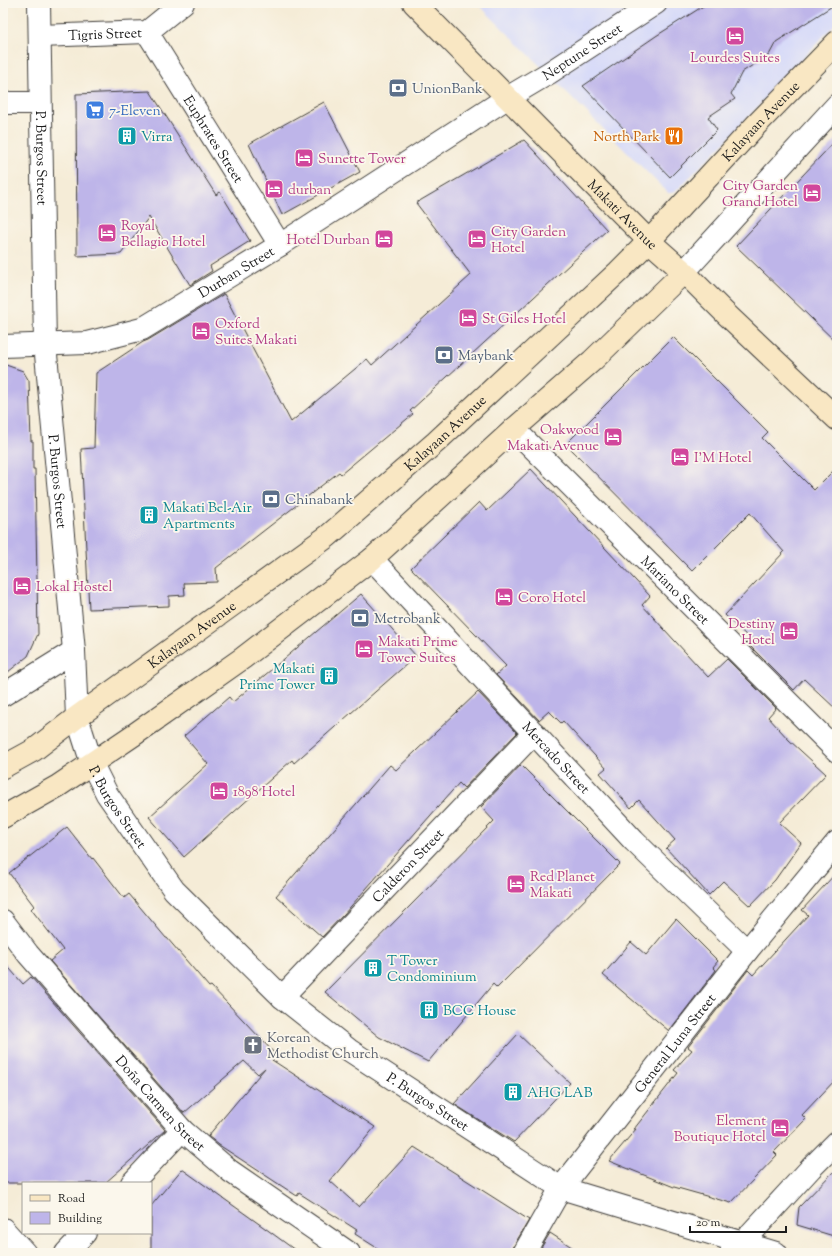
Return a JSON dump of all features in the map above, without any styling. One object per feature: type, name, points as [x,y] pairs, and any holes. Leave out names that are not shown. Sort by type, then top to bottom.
[{"type":"main road","name":"Makati Avenue","points":[[414,3],[649,241],[684,272],[837,419]]},
{"type":"main road","name":"Kalayaan Avenue","points":[[3,767],[34,750],[77,717],[328,536],[436,442],[618,272],[649,241],[756,125],[837,42]]},
{"type":"main road","points":[[3,817],[58,786],[92,764],[243,658],[372,559],[514,429],[592,361],[684,272]]},
{"type":"street","name":"P. Burgos Street","points":[[39,3],[45,344],[74,651],[77,717],[92,764],[107,794],[174,890],[282,997],[349,1050],[561,1188],[737,1248],[776,1253]]},
{"type":"street","name":"Tigris Street","points":[[40,36],[147,32],[183,3]]},
{"type":"street","name":"Neptune Street","points":[[507,98],[549,74],[656,3]]},
{"type":"street","name":"Euphrates Street","points":[[147,32],[280,245]]},
{"type":"street","name":"Durban Street","points":[[3,346],[87,343],[142,329],[280,245],[507,98]]},
{"type":"street","points":[[3,103],[40,103]]},
{"type":"street","points":[[684,272],[837,105]]},
{"type":"street","name":"Mariano Street","points":[[514,429],[837,751]]},
{"type":"street","name":"Mercado Street","points":[[372,559],[634,841],[747,951]]},
{"type":"street","points":[[3,695],[74,651]]},
{"type":"street","name":"Calderon Street","points":[[282,997],[534,733]]},
{"type":"street","name":"General Luna Street","points":[[524,1253],[561,1188],[747,951],[837,842]]},
{"type":"street","name":"Doña Carmen Street","points":[[3,921],[28,954],[182,1130],[230,1171],[349,1253]]},
{"type":"street","points":[[133,1182],[182,1130]]},
{"type":"street","points":[[737,1248],[837,1142]]},
{"type":"street","points":[[3,1229],[25,1253]]},
{"type":"street","points":[[66,1253],[84,1234]]},
{"type":"shaded area","points":[[477,3],[837,3],[837,22],[725,142],[675,192],[668,193]]},
{"type":"building","points":[[708,3],[837,3],[776,42],[769,55],[742,72],[731,94],[735,99],[708,117],[717,130],[670,177],[583,86],[656,36]]},
{"type":"building","points":[[150,91],[216,195],[220,192],[250,241],[210,266],[212,271],[190,285],[149,217],[121,254],[77,256],[76,94]]},
{"type":"building","name":"Sunette Tower","points":[[324,102],[360,172],[282,215],[249,144]]},
{"type":"building","name":"City Garden Grand Hotel","points":[[837,139],[837,343],[736,246]]},
{"type":"building","points":[[524,140],[607,230],[410,411],[413,414],[341,474],[339,472],[216,568],[217,582],[184,583],[185,595],[169,596],[169,606],[89,609],[81,449],[94,448],[96,373],[143,342],[224,294],[291,422],[367,359],[372,365],[471,275],[416,203]]},
{"type":"building","name":"I’M Hotel","points":[[673,337],[768,432],[762,438],[814,490],[837,467],[837,710],[804,679],[794,690],[746,642],[750,639],[725,615],[784,552],[750,513],[692,571],[566,444]]},
{"type":"building","points":[[3,364],[23,371],[29,381],[31,441],[33,441],[33,469],[35,469],[38,634],[28,656],[3,676]]},
{"type":"building","points":[[531,469],[650,596],[642,605],[708,677],[727,659],[776,708],[768,717],[789,740],[826,774],[779,823],[801,843],[775,880],[750,906],[723,881],[709,895],[666,848],[675,840],[639,800],[631,808],[600,773],[606,768],[563,721],[561,723],[549,711],[539,720],[496,675],[506,666],[411,568],[479,502],[487,511]]},
{"type":"building","points":[[361,594],[416,656],[294,763],[292,760],[184,857],[149,817],[208,764],[184,736],[229,697],[233,702]]},
{"type":"building","points":[[478,692],[517,733],[464,788],[459,783],[322,937],[276,896],[390,765],[396,770]]},
{"type":"building","points":[[521,765],[620,864],[497,988],[493,984],[428,1062],[379,1037],[325,992],[494,821],[481,807]]},
{"type":"building","points":[[67,827],[124,898],[129,894],[209,987],[211,986],[277,1056],[272,1060],[375,1127],[330,1181],[359,1207],[414,1147],[529,1220],[513,1247],[512,1253],[385,1253],[355,1234],[357,1230],[299,1193],[297,1196],[219,1145],[208,1136],[265,1068],[258,1074],[244,1061],[184,1113],[50,961],[63,950],[31,909],[34,906],[9,873]]},
{"type":"building","points":[[837,872],[837,1078],[802,1115],[806,1119],[774,1152],[777,1155],[731,1203],[674,1187],[609,1161],[636,1129],[634,1129],[678,1073],[674,1070],[692,1050],[688,1047],[748,970],[753,975],[808,915],[802,910]]},
{"type":"building","points":[[676,919],[718,961],[713,967],[716,970],[669,1031],[603,975],[631,942],[646,955]]},
{"type":"building","points":[[3,961],[23,984],[31,977],[165,1130],[106,1182],[3,1183]]},
{"type":"building","name":"AHG LAB","points":[[518,1034],[570,1083],[514,1142],[454,1104]]},
{"type":"building","points":[[837,1168],[837,1237],[797,1225],[799,1207]]},
{"type":"building","points":[[182,1169],[299,1253],[151,1253],[152,1205]]},
{"type":"building","points":[[550,1233],[581,1253],[538,1253]]},
{"type":"place","name":"Lourdes Suites","points":[[735,36]]},
{"type":"place","name":"UnionBank","points":[[398,88]]},
{"type":"place","name":"7-Eleven","points":[[95,110]]},
{"type":"place","name":"Virra","points":[[127,136]]},
{"type":"place","name":"North Park","points":[[674,136]]},
{"type":"place","name":"Sunette Tower","points":[[304,158]]},
{"type":"place","name":"durban","points":[[274,189]]},
{"type":"place","name":"City Garden Grand Hotel","points":[[812,193]]},
{"type":"place","name":"Royal Bellagio Hotel","points":[[107,233]]},
{"type":"place","name":"Hotel Durban","points":[[384,239]]},
{"type":"place","name":"City Garden Hotel","points":[[477,239]]},
{"type":"place","name":"St Giles Hotel","points":[[468,318]]},
{"type":"place","name":"Oxford Suites Makati","points":[[201,331]]},
{"type":"place","name":"Maybank","points":[[444,355]]},
{"type":"place","name":"Oakwood Makati Avenue","points":[[613,437]]},
{"type":"place","name":"I’M Hotel","points":[[680,457]]},
{"type":"place","name":"Chinabank","points":[[271,499]]},
{"type":"place","name":"Makati Bel-Air Apartments","points":[[149,515]]},
{"type":"place","name":"Lokal Hostel","points":[[22,586]]},
{"type":"place","name":"Coro Hotel","points":[[504,597]]},
{"type":"place","name":"Metrobank","points":[[360,618]]},
{"type":"place","name":"Destiny Hotel","points":[[789,631]]},
{"type":"place","name":"Makati Prime Tower Suites","points":[[364,649]]},
{"type":"place","name":"Makati Prime Tower","points":[[329,676]]},
{"type":"place","name":"1898 Hotel","points":[[219,791]]},
{"type":"place","name":"Red Planet Makati","points":[[516,884]]},
{"type":"place","name":"T Tower Condominium","points":[[373,968]]},
{"type":"place","name":"BCC House","points":[[429,1010]]},
{"type":"place","name":"Korean Methodist Church","points":[[253,1045]]},
{"type":"place","name":"AHG LAB","points":[[513,1092]]},
{"type":"place","name":"Element Boutique Hotel","points":[[780,1128]]}]
